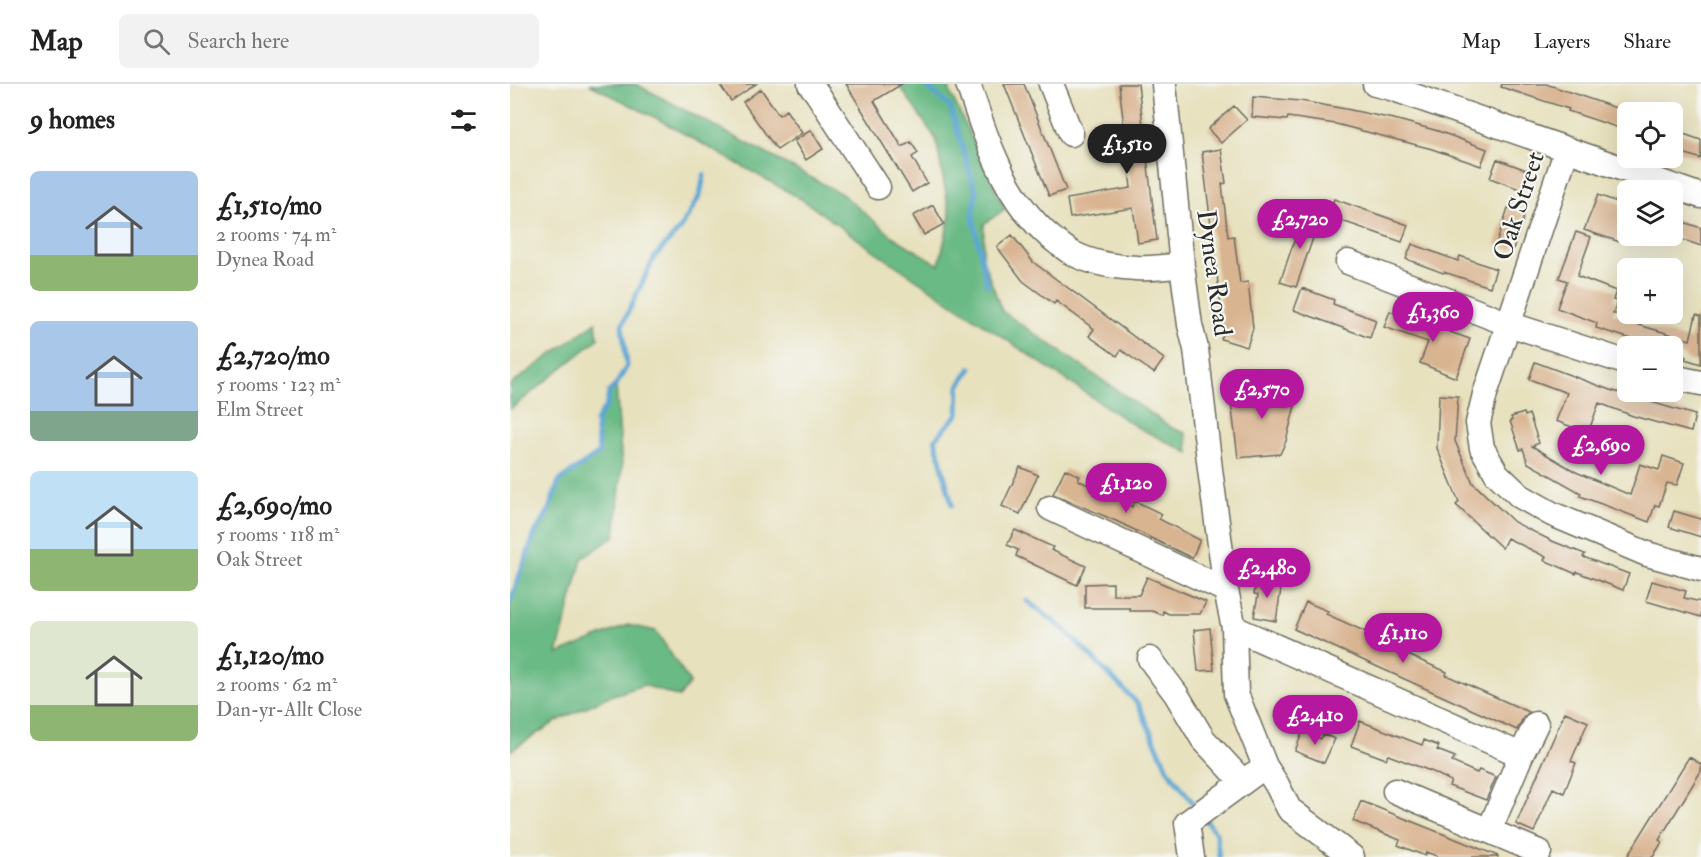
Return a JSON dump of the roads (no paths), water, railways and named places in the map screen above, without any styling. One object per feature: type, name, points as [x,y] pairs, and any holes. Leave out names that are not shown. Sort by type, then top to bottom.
[{"type":"street","points":[[810,84],[878,187]]},
{"type":"street","points":[[968,84],[1008,187],[1026,214],[1048,236],[1074,254],[1104,264],[1138,269],[1182,266]]},
{"type":"street","points":[[1051,84],[1071,134]]},
{"type":"street","name":"Dynea Road","points":[[1164,84],[1182,266],[1190,325],[1196,349],[1226,590],[1234,628],[1236,694],[1265,766],[1289,809],[1352,857]]},
{"type":"street","points":[[1375,84],[1701,195]]},
{"type":"street","name":"Oak Street","points":[[1568,149],[1485,394],[1478,423],[1482,448],[1497,474],[1520,496],[1552,514],[1647,554],[1701,569]]},
{"type":"street","points":[[1348,262],[1509,324],[1617,359]]},
{"type":"street","points":[[1683,379],[1701,383]]},
{"type":"street","points":[[1050,508],[1226,590]]},
{"type":"street","points":[[1234,628],[1521,755]]},
{"type":"street","points":[[1150,659],[1176,693],[1203,739],[1243,782]]},
{"type":"street","points":[[1489,831],[1536,724]]},
{"type":"street","points":[[1192,857],[1187,823],[1265,766]]},
{"type":"street","points":[[1395,791],[1539,852]]},
{"type":"waterway","points":[[924,84],[950,107],[976,192],[973,217],[987,285]]},
{"type":"waterway","points":[[510,602],[535,533],[548,512],[559,481],[599,453],[596,421],[607,404],[609,392],[627,366],[622,325],[655,256],[681,228],[700,195],[704,175]]},
{"type":"waterway","points":[[952,505],[935,439],[958,414],[959,386],[971,368]]},
{"type":"waterway","points":[[1027,601],[1065,630],[1138,704],[1168,770],[1197,808]]},
{"type":"waterway","points":[[1204,818],[1216,833],[1219,857]]}]
